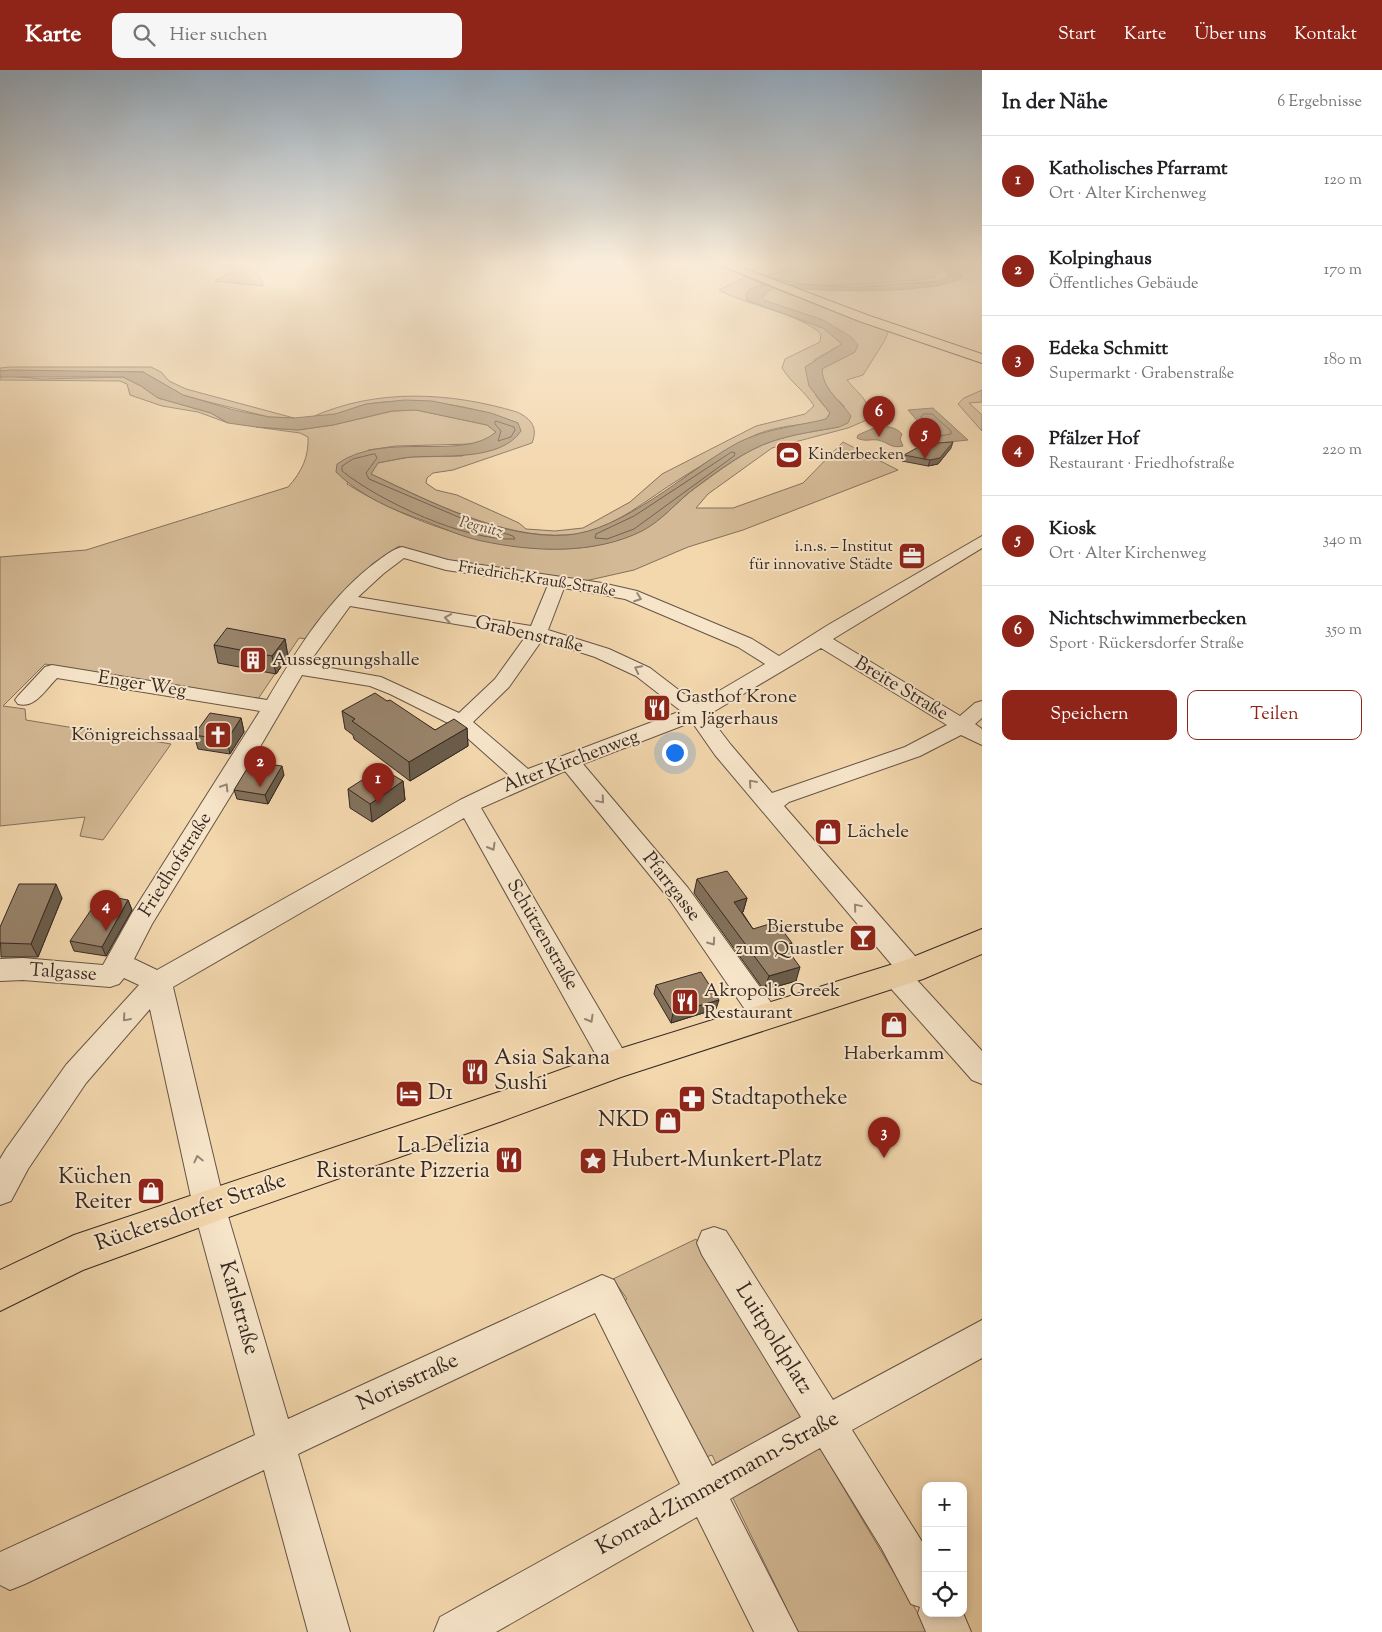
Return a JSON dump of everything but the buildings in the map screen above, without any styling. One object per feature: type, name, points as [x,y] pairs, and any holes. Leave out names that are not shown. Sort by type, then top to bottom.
[{"type":"main road","points":[[911,335],[982,360]]},
{"type":"main road","name":"Rückersdorfer Straße","points":[[0,1292],[74,1254],[502,1106],[616,1064],[903,972],[982,941]]},
{"type":"street","name":"Alter Kirchenweg","points":[[158,982],[468,805],[525,778],[696,713],[821,640],[835,629],[982,541]]},
{"type":"street","name":"Friedrich-Krauß-Straße","points":[[402,552],[446,565],[602,588],[631,596],[745,643],[778,664]]},
{"type":"street","name":"Friedhofstraße","points":[[119,964],[141,920],[296,668],[345,600],[380,565],[402,552]]},
{"type":"street","points":[[461,722],[502,683],[538,633],[558,582]]},
{"type":"street","name":"Grabenstraße","points":[[345,600],[538,633],[602,653],[643,672],[696,713],[723,750],[772,805],[982,1071]]},
{"type":"street","name":"Breite Straße","points":[[821,640],[982,738]]},
{"type":"street","points":[[296,668],[374,682],[397,690],[461,722],[525,778]]},
{"type":"street","name":"Enger Weg","points":[[25,700],[52,670],[272,707]]},
{"type":"street","points":[[772,805],[781,797],[936,743],[962,726],[982,708]]},
{"type":"street","name":"Pfarrgasse","points":[[570,762],[679,894],[765,1016]]},
{"type":"street","name":"Schützenstraße","points":[[468,805],[616,1064]]},
{"type":"street","points":[[0,1190],[8,1158],[76,1074],[158,982],[119,964]]},
{"type":"street","name":"Talgasse","points":[[0,970],[23,969],[110,976],[119,964]]},
{"type":"street","name":"Karlstraße","points":[[158,982],[210,1206],[330,1632]]},
{"type":"street","name":"Luitpoldplatz","points":[[714,1243],[825,1424],[896,1535],[922,1582]]},
{"type":"street","name":"Norisstraße","points":[[10,1569],[602,1292],[704,1492]]},
{"type":"street","name":"Konrad-Zimmermann-Straße","points":[[454,1632],[982,1338]]},
{"type":"street","points":[[704,1492],[777,1632]]},
{"type":"street","points":[[941,1617],[950,1632]]},
{"type":"shaded area","points":[[821,335],[831,335],[842,344],[814,360],[816,396],[830,413],[826,420],[777,428],[749,438],[693,471],[624,516],[597,529],[582,533],[542,535],[492,525],[441,506],[371,474],[377,463],[410,457],[462,456],[518,423],[463,407],[406,401],[368,404],[335,415],[312,417],[362,401],[414,396],[466,400],[517,412],[527,418],[534,428],[532,443],[453,470],[433,473],[427,478],[426,483],[436,490],[457,495],[519,523],[526,529],[555,531],[583,528],[630,502],[662,474],[756,426],[805,414],[814,406],[782,368],[785,359],[820,342]]},
{"type":"shaded area","points":[[838,335],[887,335],[863,375],[847,380],[866,402],[869,419],[848,428],[772,448],[708,494],[696,508],[733,508],[803,483],[843,442],[898,470],[743,530],[688,547],[634,570],[576,583],[449,564],[399,546],[372,564],[352,584],[308,639],[299,638],[258,699],[45,664],[3,706],[25,709],[26,720],[171,744],[103,840],[80,836],[85,817],[0,826],[0,557],[86,550],[288,487],[304,464],[308,437],[300,433],[256,427],[298,430],[333,425],[393,411],[416,410],[487,425],[496,432],[487,440],[471,444],[396,446],[368,450],[347,484],[378,502],[413,518],[452,532],[491,542],[531,548],[570,549],[608,543],[650,526],[695,488],[752,450],[781,439],[839,427],[844,406],[826,385],[822,369],[855,352]]},
{"type":"shaded area","points":[[151,367],[161,372],[169,381],[186,389],[294,418],[269,417],[183,395],[143,372],[0,371],[0,368]]},
{"type":"shaded area","points":[[0,377],[41,379],[123,377],[141,386],[158,398],[211,413],[228,423],[198,412],[162,406],[130,395],[127,384],[120,381],[0,380]]},
{"type":"shaded area","points":[[982,390],[982,402],[969,403],[982,415],[982,431],[958,404],[964,398]]},
{"type":"shaded area","points":[[696,1239],[929,1632],[798,1632],[712,1455],[692,1462],[613,1307],[627,1299],[613,1279]]},
{"type":"water","name":"Pegnitz","points":[[831,335],[848,335],[858,345],[855,352],[822,369],[825,383],[851,416],[848,423],[839,427],[781,439],[752,450],[704,481],[650,527],[642,531],[604,544],[584,548],[563,549],[502,545],[467,537],[401,512],[378,501],[345,481],[336,472],[337,464],[356,454],[377,449],[464,445],[481,441],[496,432],[487,425],[416,410],[392,411],[333,425],[298,430],[256,427],[228,423],[211,413],[158,398],[141,386],[123,377],[0,377],[0,371],[11,370],[143,372],[183,395],[234,410],[269,417],[294,418],[335,414],[366,404],[405,400],[432,401],[491,413],[518,423],[521,431],[512,441],[486,452],[455,456],[412,457],[378,463],[371,474],[466,517],[517,531],[542,535],[567,535],[588,531],[631,512],[743,440],[766,432],[826,419],[830,413],[809,386],[805,367],[842,344]]},
{"type":"water","points":[[933,408],[968,440],[929,444],[910,437],[925,430],[908,410]]},
{"type":"water","points":[[876,427],[890,427],[899,431],[902,434],[900,439],[903,446],[895,447],[878,440],[857,438],[858,435]]},
{"type":"place","name":"Nichtschwimmerbecken","points":[[879,437]]},
{"type":"place","name":"Kinderbecken","points":[[789,455]]},
{"type":"place","name":"Kiosk","points":[[925,459]]},
{"type":"place","name":"i.n.s. – Institut für innovative Städte","points":[[912,556]]},
{"type":"place","name":"Aussegnungshalle","points":[[253,660]]},
{"type":"place","name":"Gasthof Krone im Jägerhaus","points":[[657,708]]},
{"type":"place","name":"Königreichssaal","points":[[218,735]]},
{"type":"place","name":"Kolpinghaus","points":[[260,787]]},
{"type":"place","name":"Katholisches Pfarramt","points":[[378,804]]},
{"type":"place","name":"Lächele","points":[[828,832]]},
{"type":"place","name":"Pfälzer Hof","points":[[106,931]]},
{"type":"place","name":"Bierstube zum Quastler","points":[[863,938]]},
{"type":"place","name":"Akropolis Greek Restaurant","points":[[685,1002]]},
{"type":"place","name":"Haberkamm","points":[[894,1025]]},
{"type":"place","name":"Asia Sakana Sushi","points":[[475,1072]]},
{"type":"place","name":"D1","points":[[409,1094]]},
{"type":"place","name":"Stadtapotheke","points":[[692,1099]]},
{"type":"place","name":"NKD","points":[[668,1121]]},
{"type":"place","name":"Edeka Schmitt","points":[[884,1158]]},
{"type":"place","name":"La Delizia Ristorante Pizzeria","points":[[509,1160]]},
{"type":"place","name":"Hubert-Munkert-Platz","points":[[593,1161]]},
{"type":"place","name":"Küchen Reiter","points":[[151,1191]]}]
